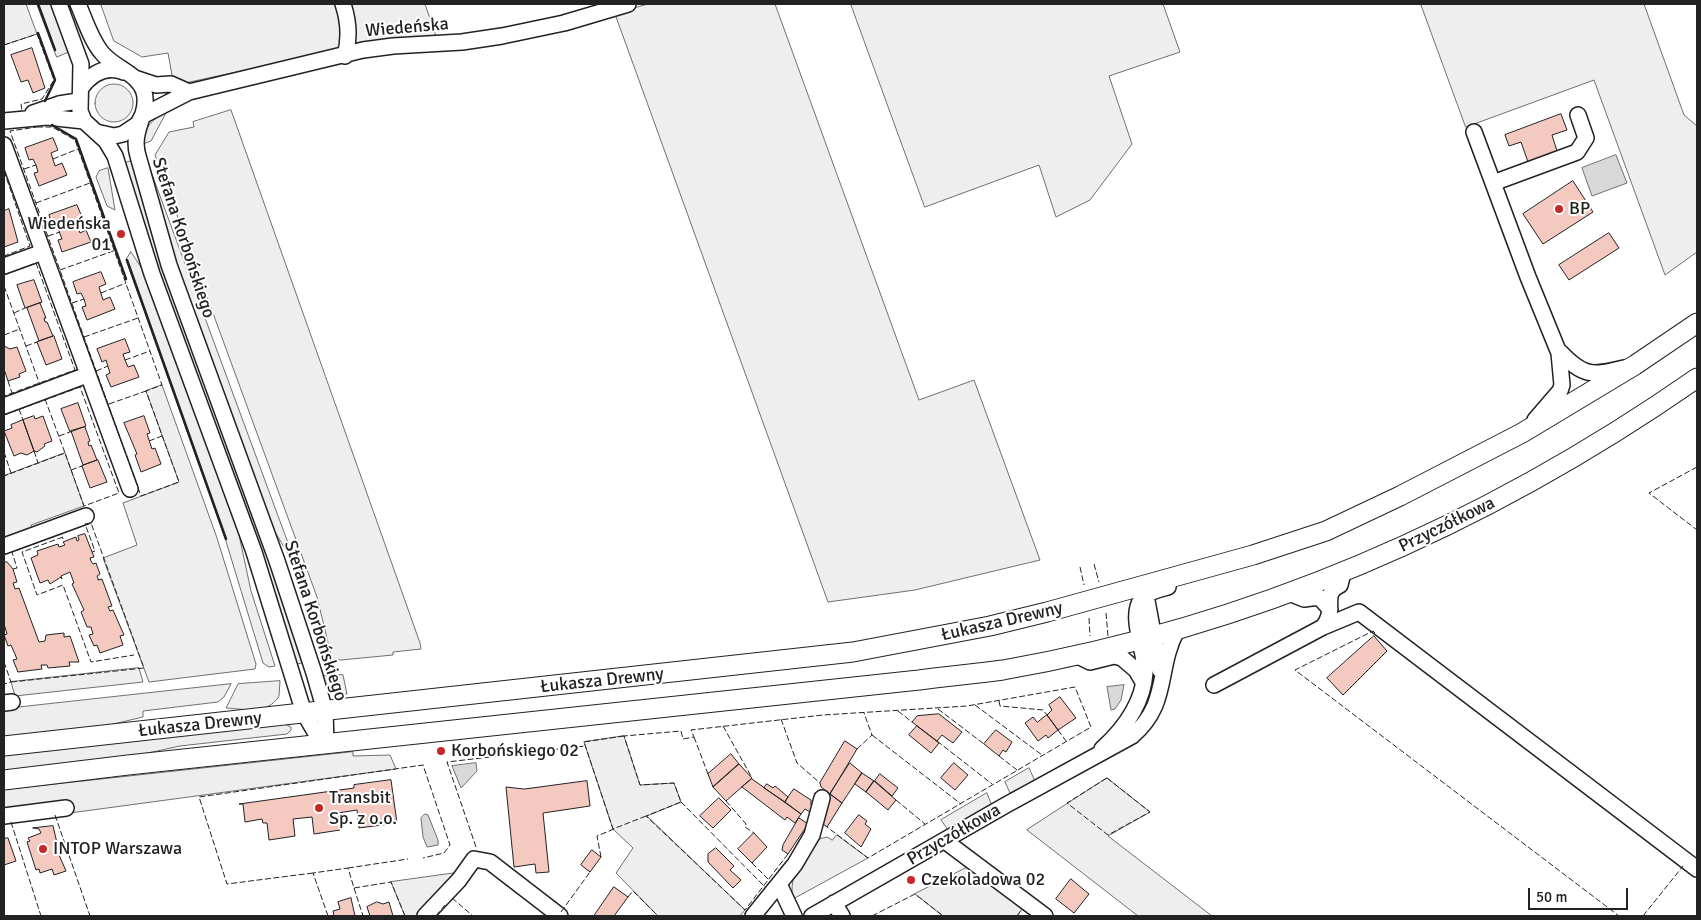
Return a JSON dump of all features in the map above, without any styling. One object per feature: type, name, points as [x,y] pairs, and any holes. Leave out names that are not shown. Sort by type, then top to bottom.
[{"type":"main road","points":[[1347,522],[1522,433],[1636,365],[1697,323]]},
{"type":"main road","name":"Przyczółkowa","points":[[1177,630],[1343,573],[1463,520],[1534,482],[1620,430],[1697,378]]},
{"type":"main road","name":"Łukasza Drewny","points":[[4,746],[853,652],[990,626],[1141,591],[1193,570],[1283,546],[1347,522]]},
{"type":"main road","name":"Łukasza Drewny","points":[[4,780],[983,672],[1076,655],[1177,630]]},
{"type":"street","points":[[10,120],[47,117],[84,121],[80,94],[81,64],[78,49],[59,4]]},
{"type":"street","name":"Stefana Korbońskiego","points":[[78,4],[101,52],[132,76],[144,93],[145,101],[137,128],[136,150],[169,265],[277,561],[325,711],[326,744]]},
{"type":"street","points":[[343,4],[349,28],[349,43],[345,56]]},
{"type":"street","name":"Wiedeńska","points":[[142,116],[190,92],[345,56],[385,47],[462,42],[533,30],[628,4]]},
{"type":"street","points":[[10,120],[59,104],[80,94],[88,79],[107,69],[118,69],[156,85],[171,84],[190,92]]},
{"type":"street","points":[[1493,183],[1577,152],[1586,138],[1578,115]]},
{"type":"street","points":[[96,132],[114,136],[123,134],[138,124],[142,116]]},
{"type":"street","name":"Stefana Korbońskiego","points":[[84,121],[112,148],[152,274],[254,552],[304,713],[318,737],[326,744]]},
{"type":"street","points":[[1474,132],[1559,352],[1562,384],[1560,391],[1522,433]]},
{"type":"street","points":[[4,145],[130,489]]},
{"type":"street","points":[[4,266],[43,252]]},
{"type":"street","points":[[1559,352],[1575,367],[1591,374],[1636,365]]},
{"type":"street","points":[[4,406],[87,375]]},
{"type":"street","points":[[4,546],[86,516]]},
{"type":"street","points":[[1163,676],[1147,637],[1138,607],[1141,591],[1165,587],[1296,550],[1337,535],[1347,522]]},
{"type":"street","points":[[1323,627],[1329,619],[1331,590],[1340,585],[1343,573]]},
{"type":"street","points":[[1289,593],[1304,599],[1319,597],[1330,609]]},
{"type":"street","points":[[1214,685],[1323,627],[1359,612],[1697,869]]},
{"type":"street","name":"Przyczółkowa","points":[[812,916],[838,910],[945,841],[1096,755],[1125,742],[1140,730],[1157,703],[1165,657],[1177,630]]},
{"type":"street","name":"Przyczółkowa","points":[[1096,755],[1125,724],[1138,702],[1145,668],[1147,637]]},
{"type":"street","points":[[1076,655],[1090,662],[1114,656],[1122,658],[1136,670],[1143,682]]},
{"type":"street","points":[[753,916],[779,884],[812,835],[822,798]]},
{"type":"street","points":[[4,816],[66,808]]},
{"type":"street","points":[[945,841],[1045,916]]},
{"type":"street","points":[[425,916],[445,899],[474,860],[490,862],[560,916]]},
{"type":"street","points":[[779,884],[794,916]]},
{"type":"shaded area","points":[[4,4],[26,4],[37,34],[4,45]]},
{"type":"shaded area","points":[[37,4],[51,4],[71,51],[57,57]]},
{"type":"shaded area","points":[[101,4],[337,4],[345,37],[336,51],[185,83],[172,75],[168,53],[142,57],[114,41]]},
{"type":"shaded area","points":[[349,4],[425,4],[437,39],[352,47],[356,31]]},
{"type":"shaded area","points":[[648,4],[775,4],[919,400],[974,380],[1040,560],[915,590],[828,602],[615,14]]},
{"type":"shaded area","points":[[851,4],[1163,4],[1180,52],[1109,76],[1132,144],[1090,200],[1056,217],[1039,165],[925,207]]},
{"type":"shaded area","points":[[1421,4],[1644,4],[1684,115],[1697,126],[1697,252],[1665,275],[1594,80],[1466,127]]},
{"type":"shaded area","points":[[114,84],[128,89],[133,103],[128,117],[114,122],[100,117],[95,103],[100,89]]},
{"type":"shaded area","points":[[231,110],[421,649],[393,652],[393,655],[341,660],[332,659],[317,597],[155,155],[169,132],[194,127],[193,122]]},
{"type":"shaded area","points":[[166,113],[151,141],[143,144],[147,128],[153,121]]},
{"type":"shaded area","points":[[1616,155],[1627,183],[1592,196],[1582,168]]},
{"type":"shaded area","points":[[146,158],[291,551],[289,555],[273,529],[172,255]]},
{"type":"shaded area","points":[[131,161],[157,252],[269,560],[302,663],[297,664],[258,539],[156,263],[125,163]]},
{"type":"shaded area","points":[[108,168],[115,210],[107,206],[96,177],[99,171]]},
{"type":"shaded area","points":[[131,252],[146,275],[239,535],[251,591],[275,666],[269,667],[263,663],[225,538],[126,260]]},
{"type":"shaded area","points":[[162,385],[217,538],[256,664],[255,669],[149,682],[103,558],[137,545],[123,503],[179,482],[146,391]]},
{"type":"shaded area","points":[[65,453],[84,506],[31,525],[32,529],[4,539],[4,476]]},
{"type":"shaded area","points":[[139,668],[143,682],[15,696],[11,682]]},
{"type":"shaded area","points":[[343,675],[347,694],[331,690],[321,676]]},
{"type":"shaded area","points":[[280,681],[279,696],[269,706],[255,710],[226,708],[238,684]]},
{"type":"shaded area","points":[[231,684],[224,697],[218,702],[143,711],[143,717],[105,726],[4,737],[4,709]]},
{"type":"shaded area","points":[[1124,685],[1121,700],[1115,709],[1111,710],[1107,687]]},
{"type":"shaded area","points":[[285,724],[291,727],[287,734],[180,746],[116,760],[4,772],[4,755]]},
{"type":"shaded area","points":[[624,736],[640,785],[674,783],[681,802],[647,816],[745,910],[740,916],[658,916],[616,873],[633,848],[613,829],[584,742]]},
{"type":"shaded area","points":[[353,752],[353,756],[390,755],[396,769],[70,813],[4,811],[4,790]]},
{"type":"shaded area","points":[[476,763],[477,771],[461,788],[452,766]]},
{"type":"shaded area","points":[[1029,768],[1035,781],[1010,793],[1005,782]]},
{"type":"shaded area","points":[[1107,778],[1150,812],[1108,836],[1212,916],[1138,916],[1027,830]]},
{"type":"shaded area","points":[[987,793],[992,806],[948,830],[941,820]]},
{"type":"shaded area","points":[[425,814],[428,815],[438,840],[438,845],[427,847],[423,837],[421,818]]},
{"type":"shaded area","points":[[837,835],[868,858],[793,899],[792,890],[795,875],[801,861],[815,840],[827,837],[832,840]]},
{"type":"shaded area","points":[[968,867],[1022,909],[1017,916],[943,916],[915,894]]},
{"type":"shaded area","points":[[455,873],[418,916],[405,916],[391,882]]},
{"type":"building","points":[[32,48],[45,88],[33,93],[28,80],[21,82],[11,55]]},
{"type":"building","points":[[1561,114],[1567,130],[1552,135],[1557,151],[1528,162],[1521,142],[1509,146],[1505,135]]},
{"type":"building","points":[[53,138],[58,150],[51,153],[55,166],[62,163],[67,175],[39,186],[34,173],[38,172],[36,165],[33,159],[29,160],[25,148]]},
{"type":"building","points":[[1573,181],[1593,212],[1543,244],[1523,214]]},
{"type":"building","points":[[77,205],[82,217],[75,220],[80,233],[86,230],[91,242],[62,252],[58,240],[62,239],[57,226],[53,227],[49,215]]},
{"type":"building","points":[[9,209],[18,242],[4,247],[4,211]]},
{"type":"building","points":[[1609,233],[1619,248],[1569,280],[1559,265]]},
{"type":"building","points":[[101,272],[106,284],[99,287],[103,300],[110,297],[115,309],[87,320],[82,307],[86,306],[84,299],[81,293],[77,294],[73,282]]},
{"type":"building","points":[[34,280],[42,302],[25,308],[17,285]]},
{"type":"building","points":[[40,303],[46,318],[44,318],[45,322],[47,322],[53,336],[39,341],[27,308]]},
{"type":"building","points":[[54,336],[62,359],[46,365],[37,342]]},
{"type":"building","points":[[125,339],[130,352],[123,354],[125,360],[128,367],[134,365],[139,377],[111,387],[106,375],[110,373],[106,360],[102,362],[97,349]]},
{"type":"building","points":[[4,346],[10,349],[17,347],[26,371],[19,374],[20,377],[8,381],[4,369]]},
{"type":"building","points":[[78,403],[86,426],[70,432],[61,409]]},
{"type":"building","points":[[34,416],[35,419],[43,416],[52,441],[44,444],[45,446],[37,452],[34,451],[23,420]]},
{"type":"building","points":[[144,416],[150,433],[147,434],[152,449],[155,448],[161,464],[141,472],[135,455],[137,454],[124,423]]},
{"type":"building","points":[[23,420],[34,451],[27,455],[21,453],[14,456],[4,431],[12,428],[11,425]]},
{"type":"building","points":[[85,427],[90,441],[88,442],[89,446],[91,445],[97,460],[83,465],[71,431]]},
{"type":"building","points":[[98,460],[107,482],[90,488],[82,466]]},
{"type":"building","points":[[85,534],[94,557],[90,558],[91,561],[93,564],[96,563],[100,574],[97,576],[98,580],[102,579],[112,606],[108,607],[110,611],[113,610],[124,635],[120,636],[123,645],[100,653],[97,645],[94,646],[89,635],[93,634],[91,627],[87,627],[81,612],[84,610],[72,584],[74,583],[70,572],[61,576],[62,579],[61,577],[50,584],[48,580],[40,583],[31,558],[38,555],[37,551],[58,544],[59,547],[65,545],[63,542],[76,537],[77,541],[79,540],[78,536]]},
{"type":"building","points":[[7,562],[13,569],[17,582],[13,583],[15,589],[19,588],[39,642],[45,641],[46,635],[64,633],[64,637],[70,636],[79,662],[69,662],[70,666],[48,668],[47,665],[41,665],[42,669],[18,672],[13,660],[17,659],[11,645],[8,646],[4,635],[7,634],[4,624],[4,563]]},
{"type":"building","points":[[1374,636],[1387,651],[1343,695],[1327,678]]},
{"type":"building","points":[[1060,697],[1076,718],[1058,730],[1047,715],[1052,710],[1049,705]]},
{"type":"building","points":[[939,714],[962,732],[953,743],[942,735],[937,741],[912,722],[917,716]]},
{"type":"building","points":[[1047,715],[1058,730],[1048,738],[1046,735],[1038,741],[1025,723],[1033,717],[1037,722]]},
{"type":"building","points":[[917,726],[939,743],[931,753],[909,735]]},
{"type":"building","points":[[996,730],[1012,742],[1006,752],[1003,750],[999,756],[984,744]]},
{"type":"building","points":[[845,741],[857,749],[830,794],[821,787],[820,783]]},
{"type":"building","points":[[731,754],[739,764],[713,787],[708,774]]},
{"type":"building","points":[[850,763],[862,773],[842,803],[830,794]]},
{"type":"building","points":[[954,763],[968,775],[955,790],[941,778]]},
{"type":"building","points":[[739,764],[752,778],[726,801],[713,787]]},
{"type":"building","points":[[862,773],[874,781],[866,792],[855,784]]},
{"type":"building","points":[[880,774],[898,788],[892,796],[875,781]]},
{"type":"building","points":[[752,779],[801,814],[795,823],[787,817],[785,820],[742,787]]},
{"type":"building","name":"Transbit Sp. z o.o.","points":[[391,780],[397,823],[359,828],[357,810],[338,813],[340,830],[314,834],[312,817],[293,819],[295,836],[269,840],[267,823],[263,823],[262,819],[245,822],[243,804],[239,804],[354,788],[354,785]]},
{"type":"building","points":[[587,781],[590,806],[543,813],[549,872],[536,873],[535,864],[514,867],[506,787],[524,789]]},
{"type":"building","points":[[874,781],[896,800],[888,810],[866,792]]},
{"type":"building","points":[[767,784],[773,788],[775,786],[788,797],[785,802],[764,788]]},
{"type":"building","points":[[794,789],[811,800],[811,805],[814,808],[810,812],[805,809],[801,814],[785,802]]},
{"type":"building","points":[[830,794],[842,803],[827,827],[819,821]]},
{"type":"building","points":[[719,798],[731,810],[713,828],[700,816]]},
{"type":"building","points":[[859,815],[867,821],[865,824],[871,829],[861,847],[845,833]]},
{"type":"building","points":[[799,818],[808,824],[788,854],[782,850],[783,845]]},
{"type":"building","name":"INTOP Warszawa","points":[[53,826],[58,847],[56,848],[66,871],[54,875],[52,869],[40,873],[39,869],[36,870],[27,842],[30,841],[28,838],[41,833],[39,829],[33,828]]},
{"type":"building","points":[[754,833],[767,847],[752,863],[738,849]]},
{"type":"building","points":[[8,838],[16,861],[4,865],[4,839]]},
{"type":"building","points":[[716,848],[734,866],[730,870],[741,880],[733,888],[708,862],[708,854]]},
{"type":"building","points":[[592,850],[601,857],[590,872],[581,865]]},
{"type":"building","points":[[1071,879],[1089,894],[1074,913],[1056,899]]},
{"type":"building","points":[[614,887],[628,897],[614,916],[594,916]]},
{"type":"building","points":[[351,898],[355,916],[334,916],[333,911],[340,909],[338,902]]},
{"type":"building","points":[[377,902],[383,904],[389,902],[393,916],[370,916],[367,907]]},
{"type":"fence","points":[[4,45],[37,34],[54,80],[42,99],[21,104],[22,111],[20,111]]},
{"type":"fence","points":[[37,127],[52,127],[75,140],[162,385],[146,391],[179,482],[141,496],[10,131],[37,127]]},
{"type":"fence","points":[[53,159],[78,149]]},
{"type":"fence","points":[[24,169],[36,165]]},
{"type":"fence","points":[[4,171],[30,246],[4,256]]},
{"type":"fence","points":[[36,203],[90,183]]},
{"type":"fence","points":[[77,226],[102,216]]},
{"type":"fence","points":[[48,236],[60,232]]},
{"type":"fence","points":[[60,270],[116,250]]},
{"type":"fence","points":[[4,275],[36,263],[75,370],[4,396]]},
{"type":"fence","points":[[101,293],[126,283]]},
{"type":"fence","points":[[4,286],[40,385]]},
{"type":"fence","points":[[72,303],[84,299]]},
{"type":"fence","points":[[14,313],[25,308]]},
{"type":"fence","points":[[84,337],[138,318]]},
{"type":"fence","points":[[4,335],[20,329]]},
{"type":"fence","points":[[26,346],[37,342]]},
{"type":"fence","points":[[125,360],[150,351]]},
{"type":"fence","points":[[96,371],[108,366]]},
{"type":"fence","points":[[8,381],[12,393]]},
{"type":"fence","points":[[4,415],[80,387],[119,493],[84,506],[65,453],[4,476]]},
{"type":"fence","points":[[109,404],[146,391]]},
{"type":"fence","points":[[45,399],[65,453]]},
{"type":"fence","points":[[19,409],[23,420]]},
{"type":"fence","points":[[59,436],[70,432]]},
{"type":"fence","points":[[149,441],[162,436]]},
{"type":"fence","points":[[34,451],[38,463]]},
{"type":"fence","points":[[4,452],[11,473]]},
{"type":"fence","points":[[71,470],[82,466]]},
{"type":"fence","points":[[1697,467],[1649,493],[1697,530]]},
{"type":"fence","points":[[11,682],[144,668],[91,523],[85,524],[95,551],[92,552]]},
{"type":"fence","points":[[13,569],[17,568],[12,552],[61,534],[63,539]]},
{"type":"fence","points":[[63,537],[22,552],[37,595],[63,585],[91,662],[134,655]]},
{"type":"fence","points":[[1094,564],[1099,582]]},
{"type":"fence","points":[[1080,567],[1084,585]]},
{"type":"fence","points":[[1106,613],[1108,636]]},
{"type":"fence","points":[[1089,618],[1090,636]]},
{"type":"fence","points":[[1375,633],[1373,631],[1295,670],[1619,916]]},
{"type":"fence","points":[[4,662],[11,682],[4,684]]},
{"type":"fence","points":[[788,854],[745,910],[646,816],[681,802],[674,783],[640,785],[624,736],[681,731],[683,739],[694,737],[691,730],[823,715],[967,706],[1075,687],[1091,727],[868,858],[827,827]]},
{"type":"fence","points":[[999,701],[1000,706],[1043,710],[1047,715]]},
{"type":"fence","points":[[975,705],[1042,755]]},
{"type":"fence","points":[[938,709],[984,744]]},
{"type":"fence","points":[[898,711],[912,722]]},
{"type":"fence","points":[[857,749],[872,735],[864,713]]},
{"type":"fence","points":[[781,719],[797,763],[820,783]]},
{"type":"fence","points":[[723,726],[751,776]]},
{"type":"fence","points":[[1058,730],[1066,741]]},
{"type":"fence","points":[[872,735],[961,804]]},
{"type":"fence","points":[[624,736],[584,742],[613,829],[646,816]]},
{"type":"fence","points":[[694,737],[708,774]]},
{"type":"fence","points":[[937,741],[992,784]]},
{"type":"fence","points":[[476,847],[447,762],[585,746]]},
{"type":"fence","points":[[999,756],[1017,770]]},
{"type":"fence","points":[[313,873],[227,884],[199,797],[423,765],[450,845],[444,853],[423,858]]},
{"type":"fence","points":[[1107,778],[1150,812],[1108,835],[1067,803],[1107,778]]},
{"type":"fence","points":[[896,800],[925,824]]},
{"type":"fence","points":[[726,801],[746,824],[745,827],[754,833]]},
{"type":"fence","points":[[681,802],[765,887]]},
{"type":"fence","points":[[55,815],[90,916]]},
{"type":"fence","points":[[11,822],[41,916]]},
{"type":"fence","points":[[601,857],[597,836],[614,829]]},
{"type":"fence","points":[[348,868],[408,859]]},
{"type":"fence","points":[[752,863],[770,881]]},
{"type":"fence","points":[[1643,916],[1683,866]]},
{"type":"fence","points":[[328,916],[313,873],[348,868],[354,888],[391,882],[405,916]]},
{"type":"fence","points":[[561,912],[590,872]]},
{"type":"fence","points":[[354,888],[363,916]]},
{"type":"fence","points":[[628,897],[633,891],[658,916]]},
{"type":"fence","points":[[872,916],[915,894],[943,916]]},
{"type":"fence","points":[[452,898],[473,916]]},
{"type":"fence","points":[[436,916],[445,905]]},
{"type":"fence","points":[[1017,916],[1022,909],[1032,916]]},
{"type":"wall","points":[[38,4],[55,50]]},
{"type":"wall","points":[[38,33],[55,80],[45,101]]},
{"type":"wall","points":[[52,125],[76,139],[126,279]]},
{"type":"wall","points":[[127,260],[226,539]]},
{"type":"place","name":"BP","points":[[1559,209]]},
{"type":"place","name":"Wiedeńska 01","points":[[121,234]]},
{"type":"place","name":"Korbońskiego 02","points":[[441,751]]},
{"type":"place","name":"Transbit Sp. z o.o.","points":[[319,808]]},
{"type":"place","name":"INTOP Warszawa","points":[[43,849]]},
{"type":"place","name":"Czekoladowa 02","points":[[911,880]]}]
